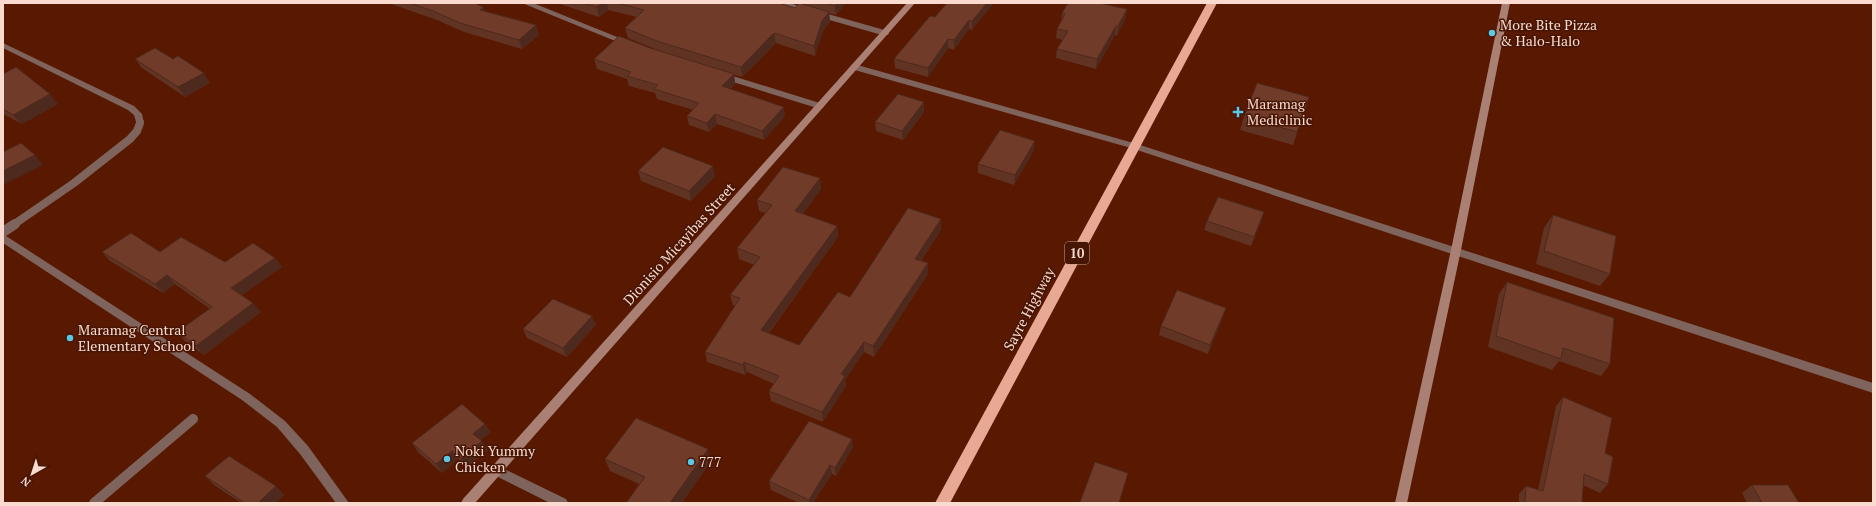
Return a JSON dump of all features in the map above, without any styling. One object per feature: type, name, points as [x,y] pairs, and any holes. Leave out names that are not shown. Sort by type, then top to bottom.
[{"type":"highway","name":"Sayre Highway","points":[[942,503],[1212,3]]},
{"type":"street","points":[[526,3],[637,46]]},
{"type":"street","points":[[780,3],[885,33]]},
{"type":"street","name":"Dionisio Micayibas Street","points":[[467,503],[911,3]]},
{"type":"street","points":[[1402,503],[1456,250],[1506,3]]},
{"type":"street","points":[[3,45],[131,108],[138,114],[140,123]]},
{"type":"street","points":[[854,67],[1134,146],[1456,250],[1873,388]]},
{"type":"street","points":[[717,75],[820,106]]},
{"type":"street","points":[[3,238],[246,397],[281,424],[304,450],[344,503]]},
{"type":"street","points":[[496,470],[562,503]]},
{"type":"lane","points":[[3,232],[74,183],[130,139],[137,131],[140,123]]},
{"type":"lane","points":[[94,503],[192,419]]},
{"type":"building","points":[[410,3],[474,3],[483,7],[480,10],[536,25],[519,40],[460,23]]},
{"type":"building","points":[[583,3],[602,3],[597,7]]},
{"type":"building","points":[[617,3],[779,3],[795,8],[799,3],[829,12],[822,21],[814,46],[774,33],[741,67],[657,41],[625,28],[644,10]]},
{"type":"building","points":[[826,3],[837,3],[835,6]]},
{"type":"building","points":[[947,3],[987,3],[972,21],[969,20],[954,40],[948,39],[928,68],[894,59],[930,16],[935,17]]},
{"type":"building","points":[[1068,3],[1099,3],[1127,9],[1097,59],[1057,49],[1068,31],[1057,29],[1065,14],[1062,13]]},
{"type":"building","points":[[619,36],[650,48],[734,74],[722,86],[784,107],[762,131],[715,114],[707,123],[687,116],[699,103],[654,89],[658,85],[627,76],[631,72],[594,59]]},
{"type":"building","points":[[155,48],[173,59],[178,56],[204,73],[178,87],[135,59]]},
{"type":"building","points":[[16,67],[50,94],[13,115],[3,109],[3,74]]},
{"type":"building","points":[[1257,83],[1309,97],[1297,132],[1244,117]]},
{"type":"building","points":[[898,94],[924,102],[902,131],[875,122]]},
{"type":"building","points":[[1000,130],[1035,141],[1015,175],[978,164]]},
{"type":"building","points":[[21,143],[35,155],[3,171],[3,152]]},
{"type":"building","points":[[663,147],[713,166],[689,191],[638,171]]},
{"type":"building","points":[[783,167],[820,178],[795,211],[837,226],[761,330],[799,345],[838,292],[850,297],[908,208],[941,219],[915,259],[928,263],[873,346],[864,342],[841,374],[845,376],[822,412],[769,391],[779,376],[744,362],[743,365],[705,352],[740,298],[730,295],[760,257],[737,248],[772,205],[757,200]]},
{"type":"building","points":[[1218,197],[1264,212],[1254,237],[1207,221]]},
{"type":"building","points":[[1553,215],[1616,236],[1610,274],[1544,251]]},
{"type":"building","points":[[131,233],[160,252],[181,237],[225,262],[253,243],[275,258],[231,288],[253,303],[196,346],[177,332],[212,307],[167,275],[155,284],[102,252]]},
{"type":"building","points":[[1507,282],[1614,318],[1610,364],[1563,348],[1561,359],[1496,336]]},
{"type":"building","points":[[1177,290],[1226,308],[1210,345],[1161,326]]},
{"type":"building","points":[[553,299],[592,316],[563,348],[523,329]]},
{"type":"building","points":[[1563,397],[1612,418],[1605,453],[1613,457],[1608,484],[1584,474],[1582,503],[1525,503],[1526,486],[1543,491]]},
{"type":"building","points":[[462,404],[485,424],[473,434],[482,441],[461,459],[452,451],[436,464],[412,443]]},
{"type":"building","points":[[636,418],[708,449],[670,503],[626,503],[645,477],[605,459]]},
{"type":"building","points":[[809,421],[852,439],[835,468],[830,465],[809,500],[769,481]]},
{"type":"building","points":[[229,456],[276,486],[258,503],[245,503],[205,476]]},
{"type":"building","points":[[1095,462],[1128,473],[1119,503],[1080,502]]},
{"type":"building","points":[[1752,485],[1788,485],[1799,503],[1762,503]]},
{"type":"place","name":"More Bite Pizza & Halo-Halo","points":[[1492,33]]},
{"type":"place","name":"Maramag Mediclinic","points":[[1238,112]]},
{"type":"place","name":"Maramag Central Elementary School","points":[[70,338]]},
{"type":"place","name":"Noki Yummy Chicken","points":[[447,459]]},
{"type":"place","name":"777","points":[[691,462]]}]
